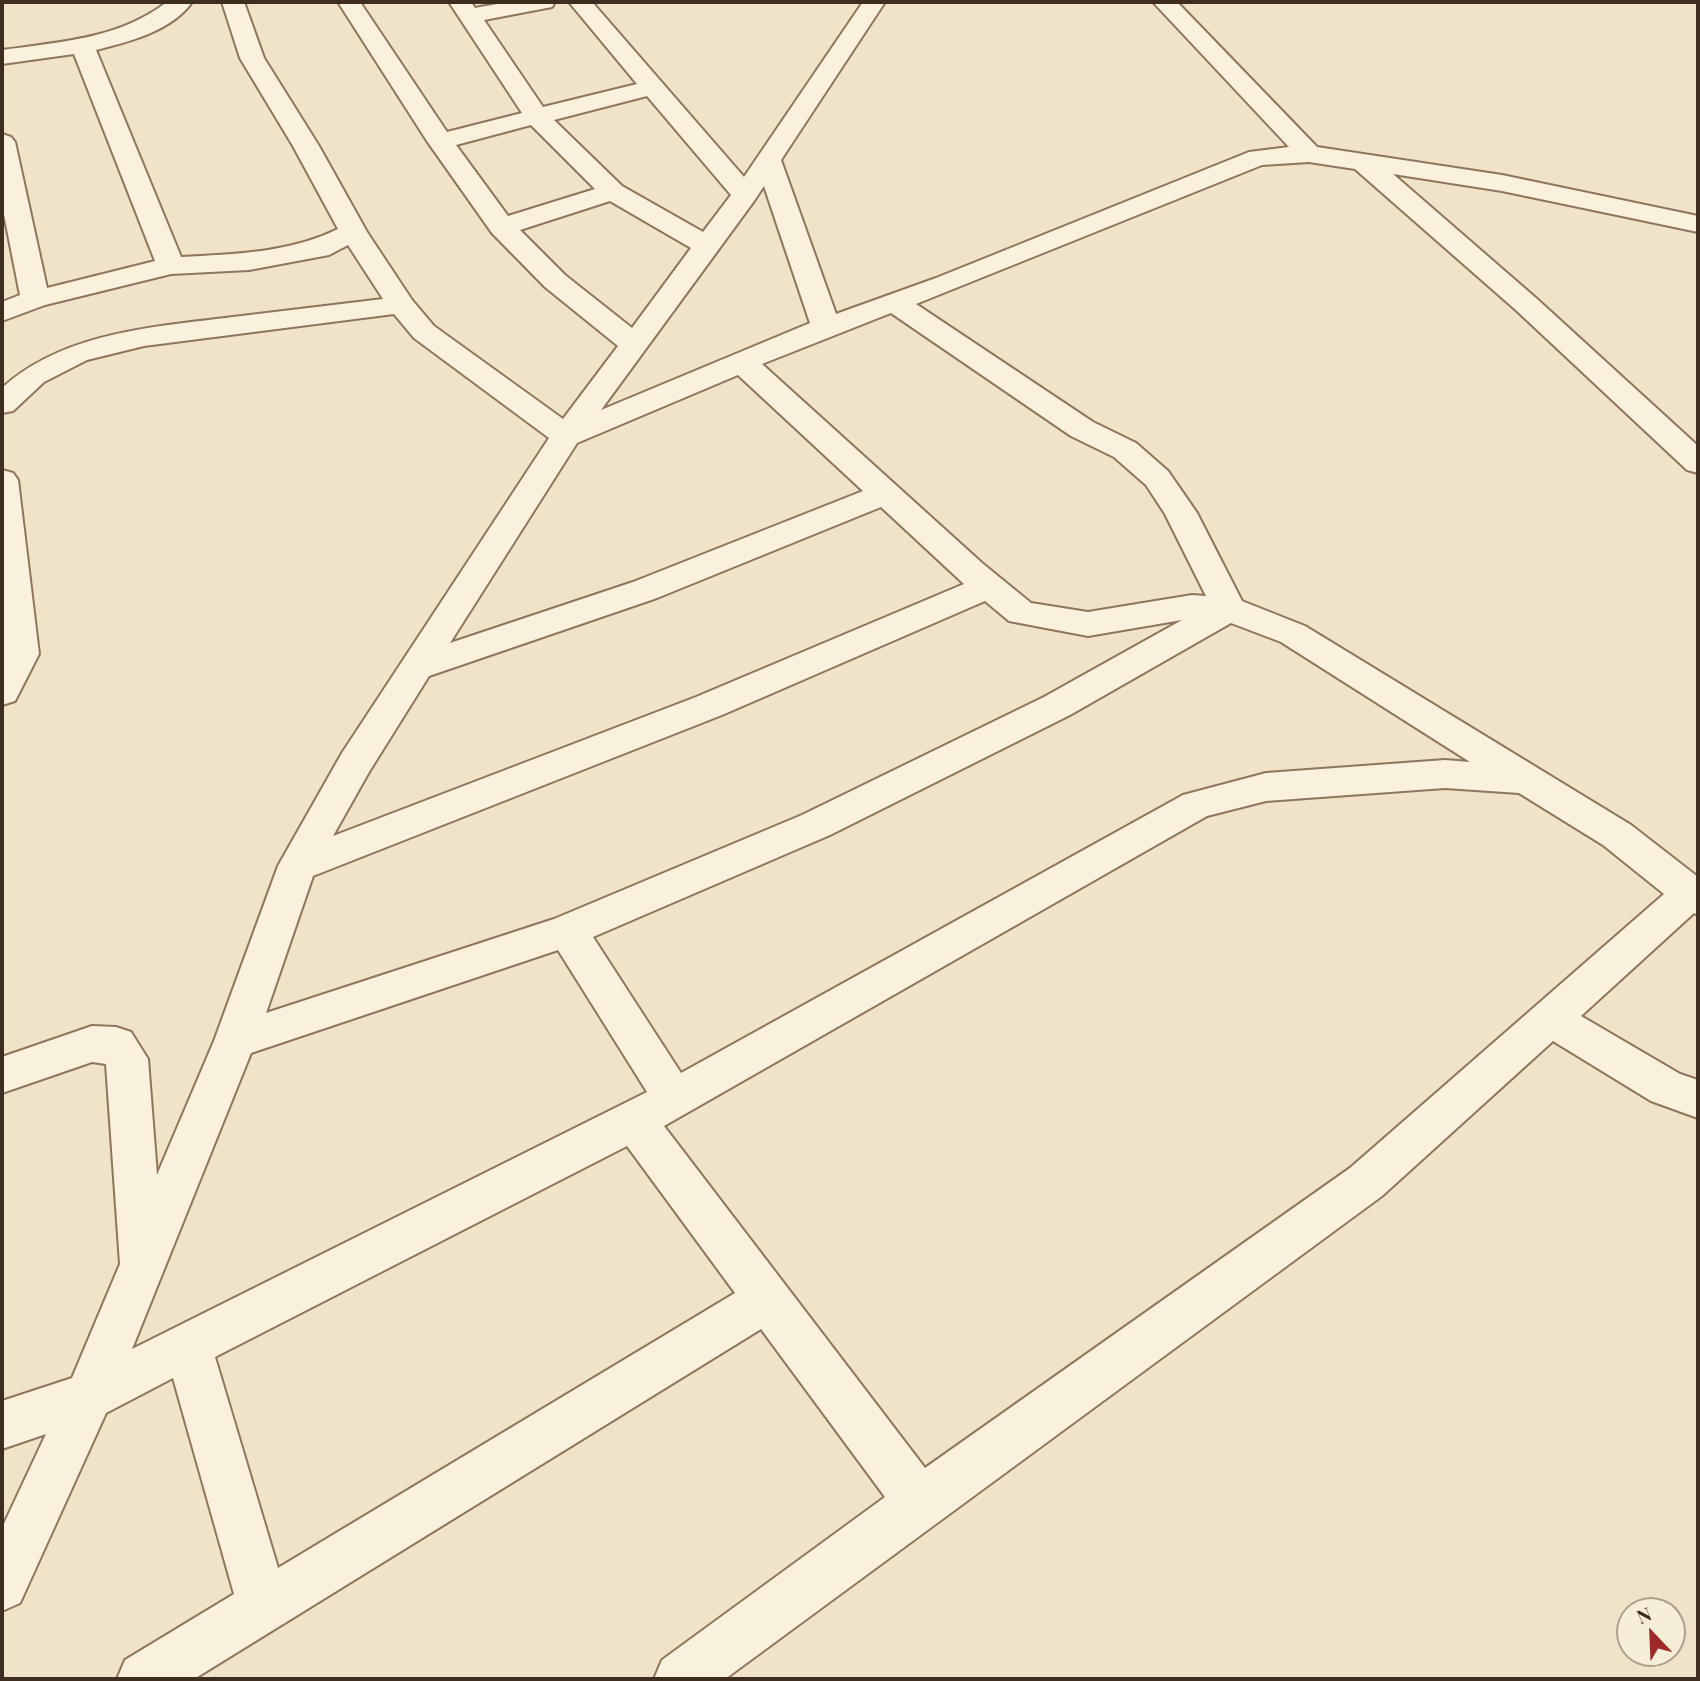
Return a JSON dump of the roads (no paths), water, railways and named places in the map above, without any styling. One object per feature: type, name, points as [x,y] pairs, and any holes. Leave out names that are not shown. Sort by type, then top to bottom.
[{"type":"street","points":[[2,57],[82,45],[137,31],[181,2]]},
{"type":"street","points":[[233,2],[252,58],[354,232],[401,305],[424,332],[566,436]]},
{"type":"street","points":[[349,2],[440,141],[502,227],[555,281],[634,344]]},
{"type":"street","points":[[544,2],[464,9],[537,117],[613,192],[707,246]]},
{"type":"street","points":[[580,2],[746,195]]},
{"type":"street","points":[[2,1585],[89,1396],[235,1041],[297,866],[355,763],[566,436],[746,195],[874,2]]},
{"type":"street","points":[[1164,2],[1309,154]]},
{"type":"street","points":[[82,45],[171,267]]},
{"type":"street","points":[[440,141],[653,87]]},
{"type":"street","points":[[2,142],[35,299]]},
{"type":"street","points":[[566,436],[826,327],[997,264],[1258,157],[1309,154],[1503,183],[1698,224]]},
{"type":"street","points":[[768,159],[826,327]]},
{"type":"street","points":[[1363,162],[1527,305],[1698,463]]},
{"type":"street","points":[[502,227],[613,192]]},
{"type":"street","points":[[2,312],[35,299],[171,267],[249,262],[319,249],[354,232]]},
{"type":"street","points":[[893,302],[1082,429],[1125,450],[1157,478],[1181,513],[1229,608]]},
{"type":"street","points":[[2,404],[33,376],[77,354],[144,337],[401,305]]},
{"type":"street","points":[[681,1679],[920,1502],[1366,1182],[1550,1018],[1695,896],[1617,835],[1293,634],[1229,608],[1192,607],[1088,624],[1021,613],[742,362]]},
{"type":"street","points":[[2,480],[10,642],[21,654],[2,692]]},
{"type":"street","points":[[415,668],[645,590],[887,493]]},
{"type":"street","points":[[297,866],[709,706],[989,586]]},
{"type":"street","points":[[235,1041],[567,931],[816,825],[1057,706],[1229,608]]},
{"type":"street","points":[[2,1425],[89,1396],[634,1121],[1196,805],[1266,787],[1358,780],[1445,774],[1527,780]]},
{"type":"street","points":[[567,931],[674,1098]]},
{"type":"street","points":[[1550,1018],[1666,1088],[1698,1099]]},
{"type":"street","points":[[2,1075],[92,1044],[116,1045],[127,1059],[141,1268]]},
{"type":"street","points":[[634,1121],[920,1502]]},
{"type":"street","points":[[144,1679],[768,1299]]},
{"type":"street","points":[[188,1345],[263,1605]]}]
